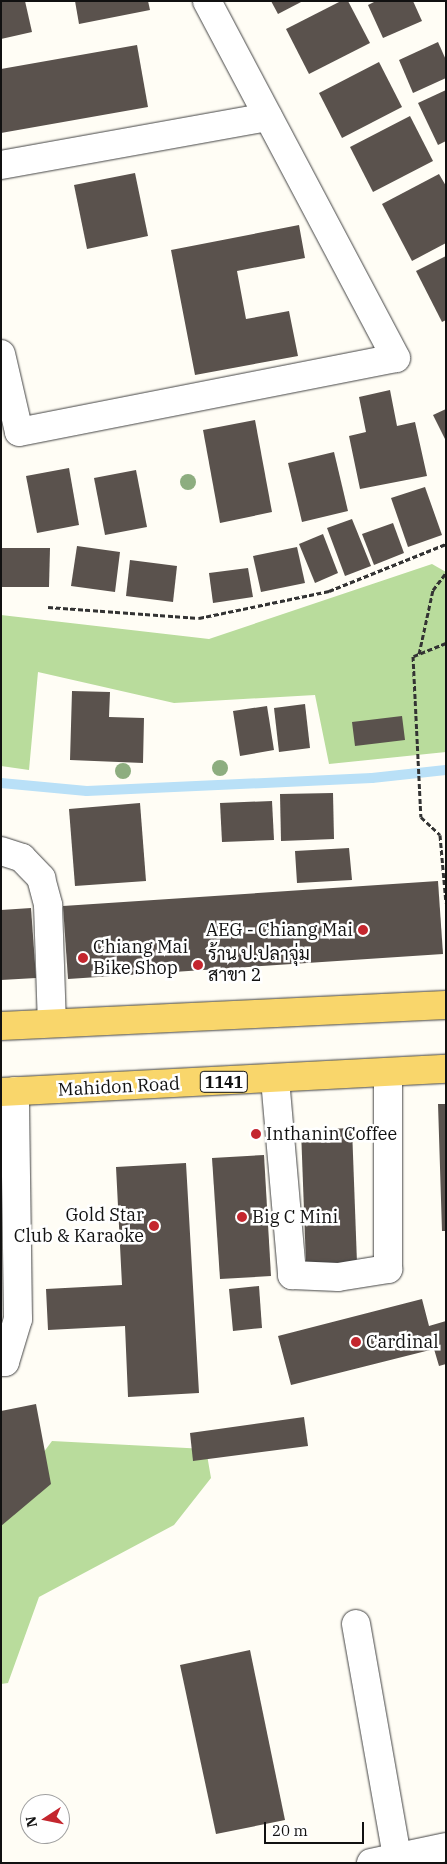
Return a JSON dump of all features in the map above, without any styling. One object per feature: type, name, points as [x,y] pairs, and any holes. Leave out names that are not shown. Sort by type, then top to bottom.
[{"type":"main road","points":[[1,1026],[446,1005]]},
{"type":"main road","name":"Mahidon Road","points":[[8,1092],[446,1069]]},
{"type":"street","points":[[1,354],[19,432],[396,358],[207,1]]},
{"type":"street","points":[[1,165],[268,116]]},
{"type":"street","points":[[1,851],[22,858],[41,878],[48,905],[52,1023]]},
{"type":"street","points":[[275,1079],[292,1275],[338,1277],[388,1269],[388,1072]]},
{"type":"street","points":[[1,1362],[5,1362],[18,1319],[8,1092]]},
{"type":"street","points":[[356,1624],[388,1861],[446,1846]]},
{"type":"path","points":[[48,607],[200,618],[329,591],[446,544]]},
{"type":"path","points":[[419,654],[433,590],[446,573]]},
{"type":"path","points":[[446,643],[413,656],[421,817],[440,835],[446,903]]},
{"type":"green space","points":[[432,564],[446,572],[446,752],[329,764],[315,695],[174,703],[38,672],[29,770],[1,766],[1,615],[209,639]]},
{"type":"green space","points":[[52,1441],[206,1449],[211,1478],[174,1525],[39,1597],[8,1683],[1,1684],[1,1499],[17,1488]]},
{"type":"building","points":[[1,1],[25,1],[32,32],[1,39]]},
{"type":"building","points":[[75,1],[148,1],[150,10],[79,24]]},
{"type":"building","points":[[271,1],[303,1],[278,14]]},
{"type":"building","points":[[341,1],[348,1],[370,43],[309,74],[286,29]]},
{"type":"building","points":[[376,1],[413,1],[422,21],[383,38],[368,5]]},
{"type":"building","points":[[438,42],[446,60],[446,78],[413,93],[399,60]]},
{"type":"building","points":[[137,45],[148,107],[1,133],[1,69]]},
{"type":"building","points":[[379,62],[402,107],[342,138],[319,93]]},
{"type":"building","points":[[446,90],[446,141],[438,145],[418,103]]},
{"type":"building","points":[[410,116],[433,161],[373,192],[350,147]]},
{"type":"building","points":[[135,173],[148,236],[87,249],[74,185]]},
{"type":"building","points":[[439,174],[446,186],[446,243],[412,261],[382,204]]},
{"type":"building","points":[[299,225],[305,258],[237,271],[246,319],[289,311],[298,356],[195,375],[171,250]]},
{"type":"building","points":[[446,256],[446,320],[442,322],[416,271]]},
{"type":"building","points":[[390,390],[397,426],[415,422],[427,476],[360,489],[349,436],[366,432],[359,397]]},
{"type":"building","points":[[446,409],[446,441],[433,415]]},
{"type":"building","points":[[255,420],[272,512],[220,523],[203,430]]},
{"type":"building","points":[[334,452],[348,511],[302,522],[288,463]]},
{"type":"building","points":[[69,468],[79,525],[37,533],[26,476]]},
{"type":"building","points":[[136,470],[147,527],[105,535],[94,478]]},
{"type":"building","points":[[425,487],[442,535],[408,547],[391,498]]},
{"type":"building","points":[[352,519],[371,566],[345,576],[327,528]]},
{"type":"building","points":[[393,523],[404,553],[374,565],[362,534]]},
{"type":"building","points":[[323,534],[338,573],[315,583],[299,544]]},
{"type":"building","points":[[77,546],[120,552],[115,592],[71,586]]},
{"type":"building","points":[[297,547],[305,583],[261,592],[253,556]]},
{"type":"building","points":[[1,548],[50,548],[49,587],[1,587]]},
{"type":"building","points":[[130,560],[177,566],[173,602],[126,596]]},
{"type":"building","points":[[248,568],[253,597],[213,603],[209,573]]},
{"type":"building","points":[[72,691],[110,692],[109,717],[144,718],[143,763],[70,760]]},
{"type":"building","points":[[305,704],[310,748],[279,752],[274,708]]},
{"type":"building","points":[[267,706],[274,750],[240,756],[233,711]]},
{"type":"building","points":[[402,716],[405,740],[355,746],[352,722]]},
{"type":"building","points":[[333,793],[334,839],[281,841],[280,794]]},
{"type":"building","points":[[272,801],[274,840],[222,842],[220,803]]},
{"type":"building","points":[[140,803],[146,881],[75,886],[69,809]]},
{"type":"building","points":[[349,848],[352,880],[297,883],[295,851]]},
{"type":"building","points":[[438,881],[443,954],[68,979],[63,906]]},
{"type":"building","points":[[31,908],[36,978],[1,980],[1,910]]},
{"type":"building","points":[[438,1104],[446,1104],[446,1231],[442,1231]]},
{"type":"building","points":[[352,1128],[357,1263],[306,1264],[301,1130]]},
{"type":"building","name":"Big C Mini","points":[[264,1155],[271,1276],[220,1279],[212,1158]]},
{"type":"building","name":"Gold Star Club & Karaoke","points":[[186,1163],[199,1393],[128,1397],[125,1326],[48,1330],[46,1289],[122,1285],[116,1167]]},
{"type":"building","points":[[259,1286],[262,1328],[233,1331],[229,1289]]},
{"type":"building","name":"Cardinal","points":[[422,1299],[429,1326],[446,1321],[446,1364],[439,1366],[434,1349],[291,1385],[278,1336]]},
{"type":"building","points":[[36,1404],[51,1484],[1,1526],[1,1411]]},
{"type":"building","points":[[304,1417],[308,1446],[193,1461],[190,1433]]},
{"type":"building","points":[[250,1650],[285,1820],[216,1834],[180,1665]]},
{"type":"waterway","points":[[1,783],[87,791],[372,778],[446,770]]},
{"type":"place","name":"AEG - Chiang Mai","points":[[363,930]]},
{"type":"place","name":"Chiang Mai Bike Shop","points":[[83,958]]},
{"type":"place","name":"ร้าน ป.ปลาจุ่ม สาขา 2","points":[[198,965]]},
{"type":"place","name":"Inthanin Coffee","points":[[256,1134]]},
{"type":"place","name":"Big C Mini","points":[[242,1217]]},
{"type":"place","name":"Gold Star Club & Karaoke","points":[[154,1226]]},
{"type":"place","name":"Cardinal","points":[[356,1342]]}]
